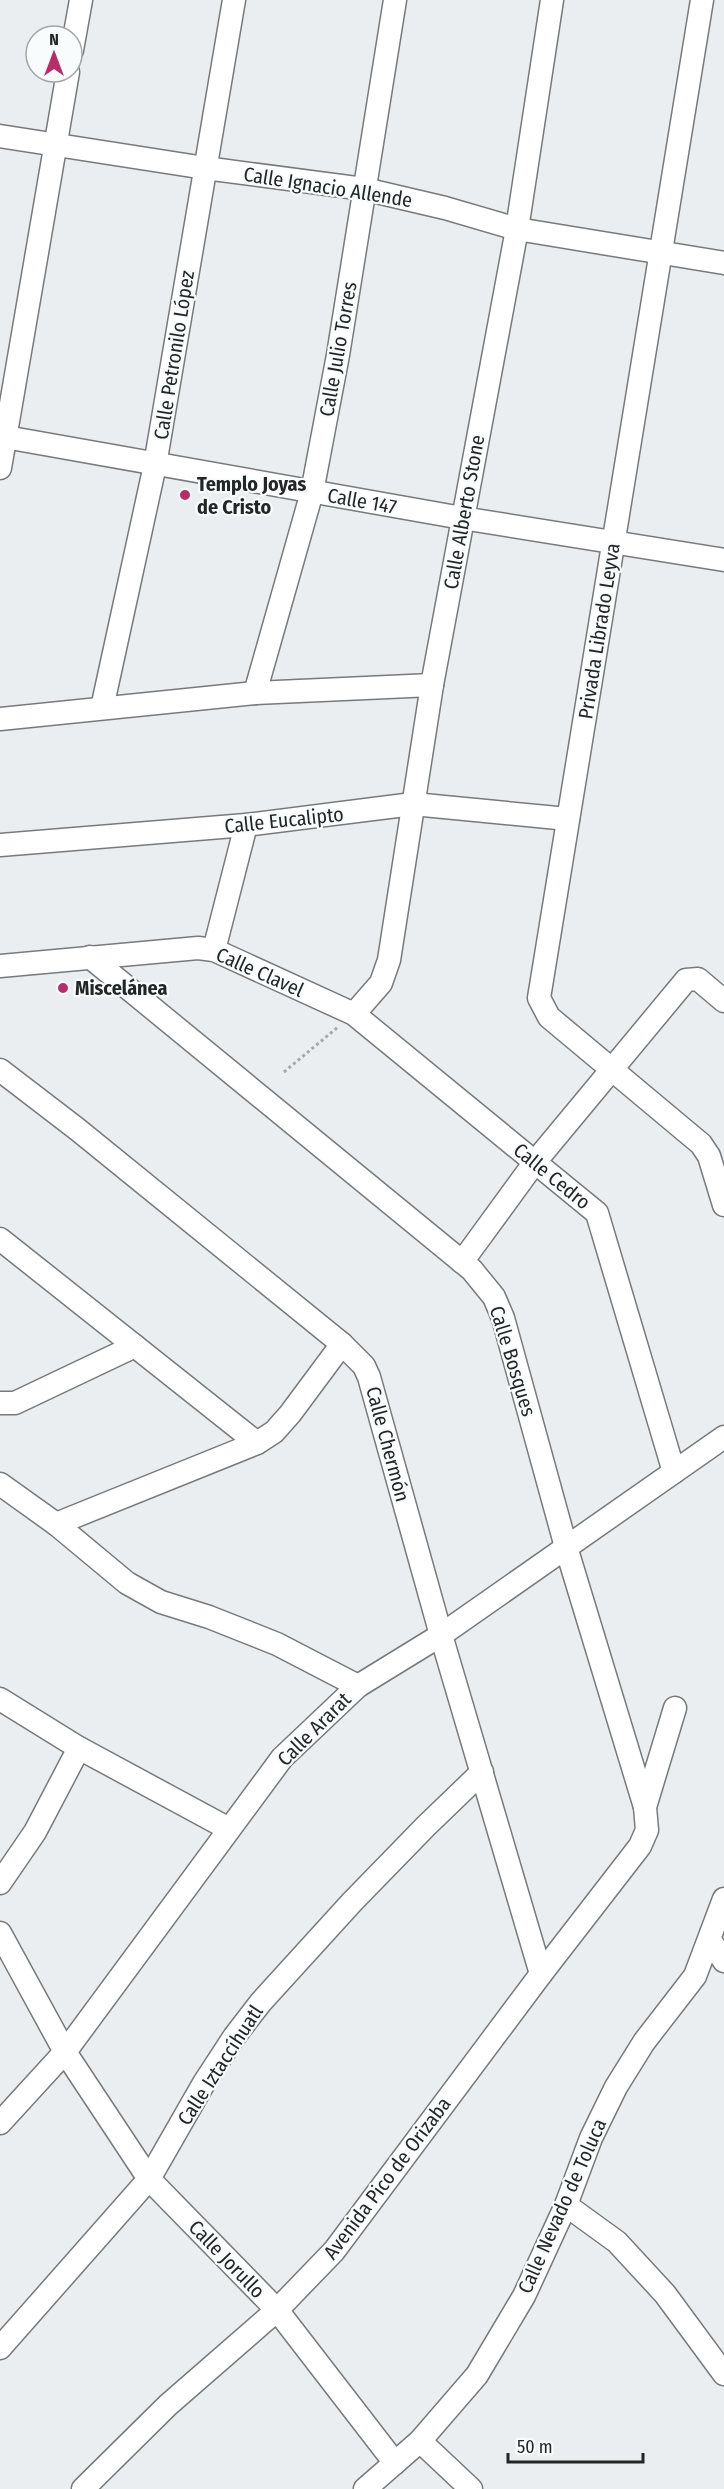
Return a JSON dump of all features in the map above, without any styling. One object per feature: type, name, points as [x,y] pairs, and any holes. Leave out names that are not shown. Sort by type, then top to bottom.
[{"type":"street","points":[[77,24],[81,0]]},
{"type":"street","name":"Calle Petronilo López","points":[[102,708],[155,465],[234,0]]},
{"type":"street","name":"Calle Julio Torres","points":[[255,693],[312,492],[338,355],[395,0]]},
{"type":"street","name":"Calle Alberto Stone","points":[[354,1014],[381,983],[389,960],[432,685],[517,229],[552,0]]},
{"type":"street","name":"Privada Librado Leyva","points":[[612,1069],[549,1017],[539,998],[702,0]]},
{"type":"street","points":[[0,468],[3,436],[66,84]]},
{"type":"street","name":"Calle Ignacio Allende","points":[[0,136],[205,168],[364,189],[445,208],[517,229],[724,263]]},
{"type":"street","name":"Calle 147","points":[[3,436],[155,465],[462,518],[724,560]]},
{"type":"street","points":[[0,719],[255,693],[432,685]]},
{"type":"street","name":"Calle Eucalipto","points":[[0,845],[246,825],[413,804],[568,819]]},
{"type":"street","points":[[214,950],[246,825]]},
{"type":"street","name":"Calle Clavel","points":[[0,966],[198,948],[214,950],[354,1014]]},
{"type":"street","name":"Calle Bosques","points":[[90,957],[462,1262],[484,1282],[494,1297],[502,1318],[566,1548],[645,1807],[647,1830]]},
{"type":"street","points":[[462,1262],[536,1162],[686,980],[698,979],[724,1001]]},
{"type":"street","name":"Calle Cedro","points":[[354,1014],[597,1213],[674,1473]]},
{"type":"street","points":[[612,1069],[701,1144],[709,1156],[724,1205]]},
{"type":"street","name":"Calle Chermón","points":[[0,1070],[86,1136],[342,1344],[363,1366],[369,1377],[441,1635],[541,1974]]},
{"type":"street","points":[[0,1239],[257,1443]]},
{"type":"street","points":[[56,1524],[257,1443],[274,1432],[290,1414],[342,1344]]},
{"type":"street","points":[[0,1403],[15,1403],[135,1346]]},
{"type":"street","name":"Calle Ararat","points":[[0,2123],[65,2052],[282,1758],[358,1686],[441,1635],[724,1437]]},
{"type":"street","points":[[0,1484],[56,1524],[127,1583],[153,1597],[277,1644],[358,1686]]},
{"type":"street","points":[[0,1699],[79,1748],[229,1829]]},
{"type":"street","points":[[645,1807],[675,1708]]},
{"type":"street","points":[[0,1882],[35,1832],[79,1748]]},
{"type":"street","name":"Calle Iztaccíhuatl","points":[[0,2348],[149,2179],[204,2083],[234,2037],[261,2002],[352,1902],[482,1772]]},
{"type":"street","name":"Avenida Pico de Orizaba","points":[[83,2489],[168,2405],[277,2310],[334,2251],[541,1974],[640,1846],[647,1830]]},
{"type":"street","name":"Calle Nevado de Toluca","points":[[365,2489],[420,2441],[477,2375],[524,2296],[566,2205],[591,2139],[616,2087],[644,2042],[695,1976],[724,1899]]},
{"type":"street","name":"Calle Jorullo","points":[[0,1933],[65,2052],[149,2179],[277,2310],[395,2463]]},
{"type":"street","points":[[710,1940],[724,1962]]},
{"type":"street","points":[[566,2205],[617,2242],[665,2294],[724,2374]]},
{"type":"street","points":[[420,2441],[471,2489]]},
{"type":"path","points":[[284,1072],[354,1014]]},
{"type":"place","name":"Templo Joyas de Cristo","points":[[185,495]]},
{"type":"place","name":"Miscelánea","points":[[63,988]]}]
